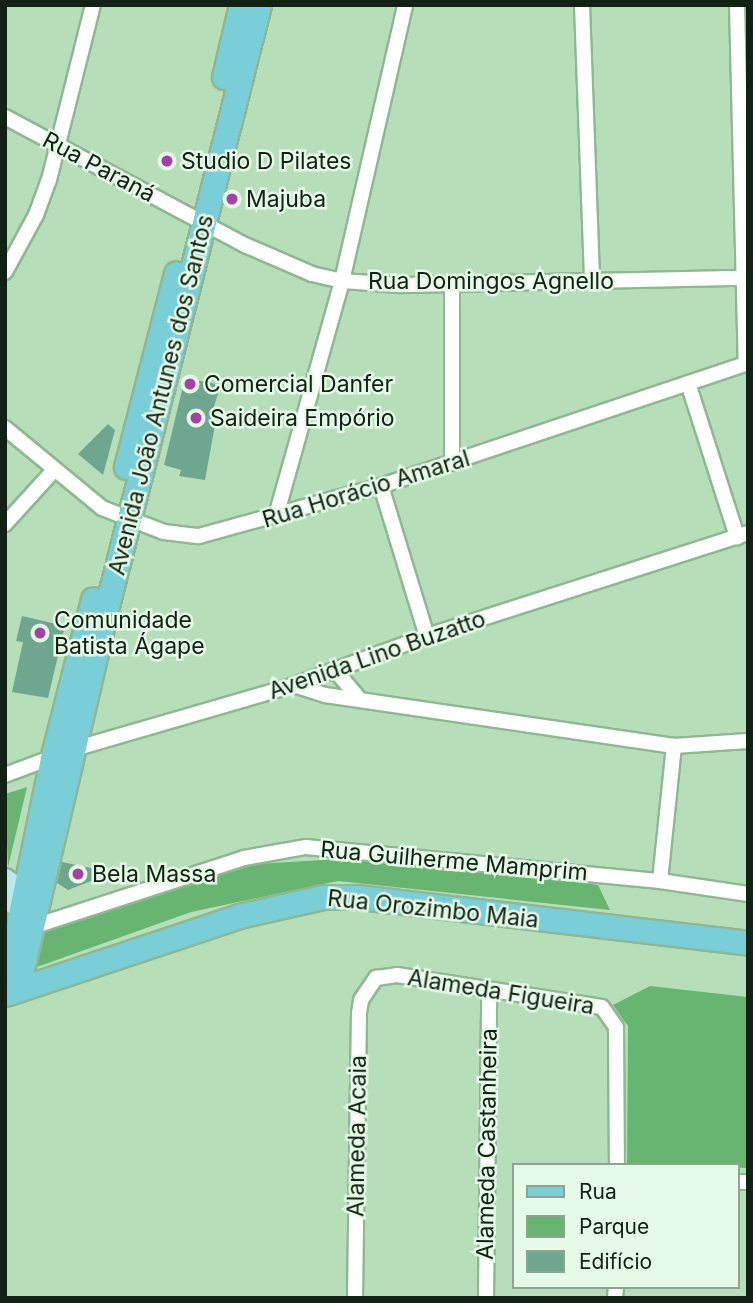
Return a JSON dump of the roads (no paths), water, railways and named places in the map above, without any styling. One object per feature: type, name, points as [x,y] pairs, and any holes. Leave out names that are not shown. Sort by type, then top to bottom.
[{"type":"main road","name":"Avenida João Antunes dos Santos","points":[[199,220],[241,5]]},
{"type":"main road","name":"Avenida João Antunes dos Santos","points":[[9,990],[9,939],[26,908],[74,749],[122,517],[152,354],[199,220],[259,5]]},
{"type":"main road","name":"Avenida João Antunes dos Santos","points":[[9,990],[51,759],[122,517]]},
{"type":"main road","points":[[5,878],[26,908]]},
{"type":"main road","name":"Rua Orozimbo Maia","points":[[9,990],[239,916],[323,897],[358,897],[748,943]]},
{"type":"street","points":[[5,272],[36,215],[93,5]]},
{"type":"street","points":[[276,516],[342,281],[405,5]]},
{"type":"street","points":[[582,5],[592,281]]},
{"type":"street","points":[[737,5],[747,278],[747,363]]},
{"type":"street","name":"Rua Paraná","points":[[5,117],[199,220]]},
{"type":"street","name":"Rua Domingos Agnello","points":[[199,220],[287,263],[342,281],[452,284],[747,278]]},
{"type":"street","points":[[452,284],[452,463]]},
{"type":"street","name":"Rua Horácio Amaral","points":[[5,428],[102,508],[122,517],[199,536],[381,486],[747,363]]},
{"type":"street","points":[[688,383],[742,535]]},
{"type":"street","points":[[5,524],[55,469]]},
{"type":"street","points":[[381,486],[427,636]]},
{"type":"street","name":"Avenida Lino Buzatto","points":[[5,775],[74,749],[294,685],[427,636],[742,535]]},
{"type":"street","points":[[335,670],[358,697]]},
{"type":"street","points":[[294,685],[325,695],[358,697],[674,746],[748,741]]},
{"type":"street","points":[[660,881],[674,746]]},
{"type":"street","name":"Rua Guilherme Mamprim","points":[[26,908],[244,858],[306,847],[660,881],[748,894]]},
{"type":"street","name":"Alameda Figueira","points":[[376,978],[397,975],[602,1007],[616,1027],[617,1163]]},
{"type":"street","name":"Alameda Acaia","points":[[355,1298],[359,1013],[361,1000],[376,978]]},
{"type":"street","name":"Alameda Castanheira","points":[[486,1298],[489,990]]},
{"type":"place","name":"Studio D Pilates","points":[[167,161]]},
{"type":"place","name":"Majuba","points":[[232,199]]},
{"type":"place","name":"Comercial Danfer","points":[[190,384]]},
{"type":"place","name":"Saideira Empório","points":[[196,418]]},
{"type":"place","name":"Comunidade Batista Ágape","points":[[40,633]]},
{"type":"place","name":"Bela Massa","points":[[78,874]]}]
